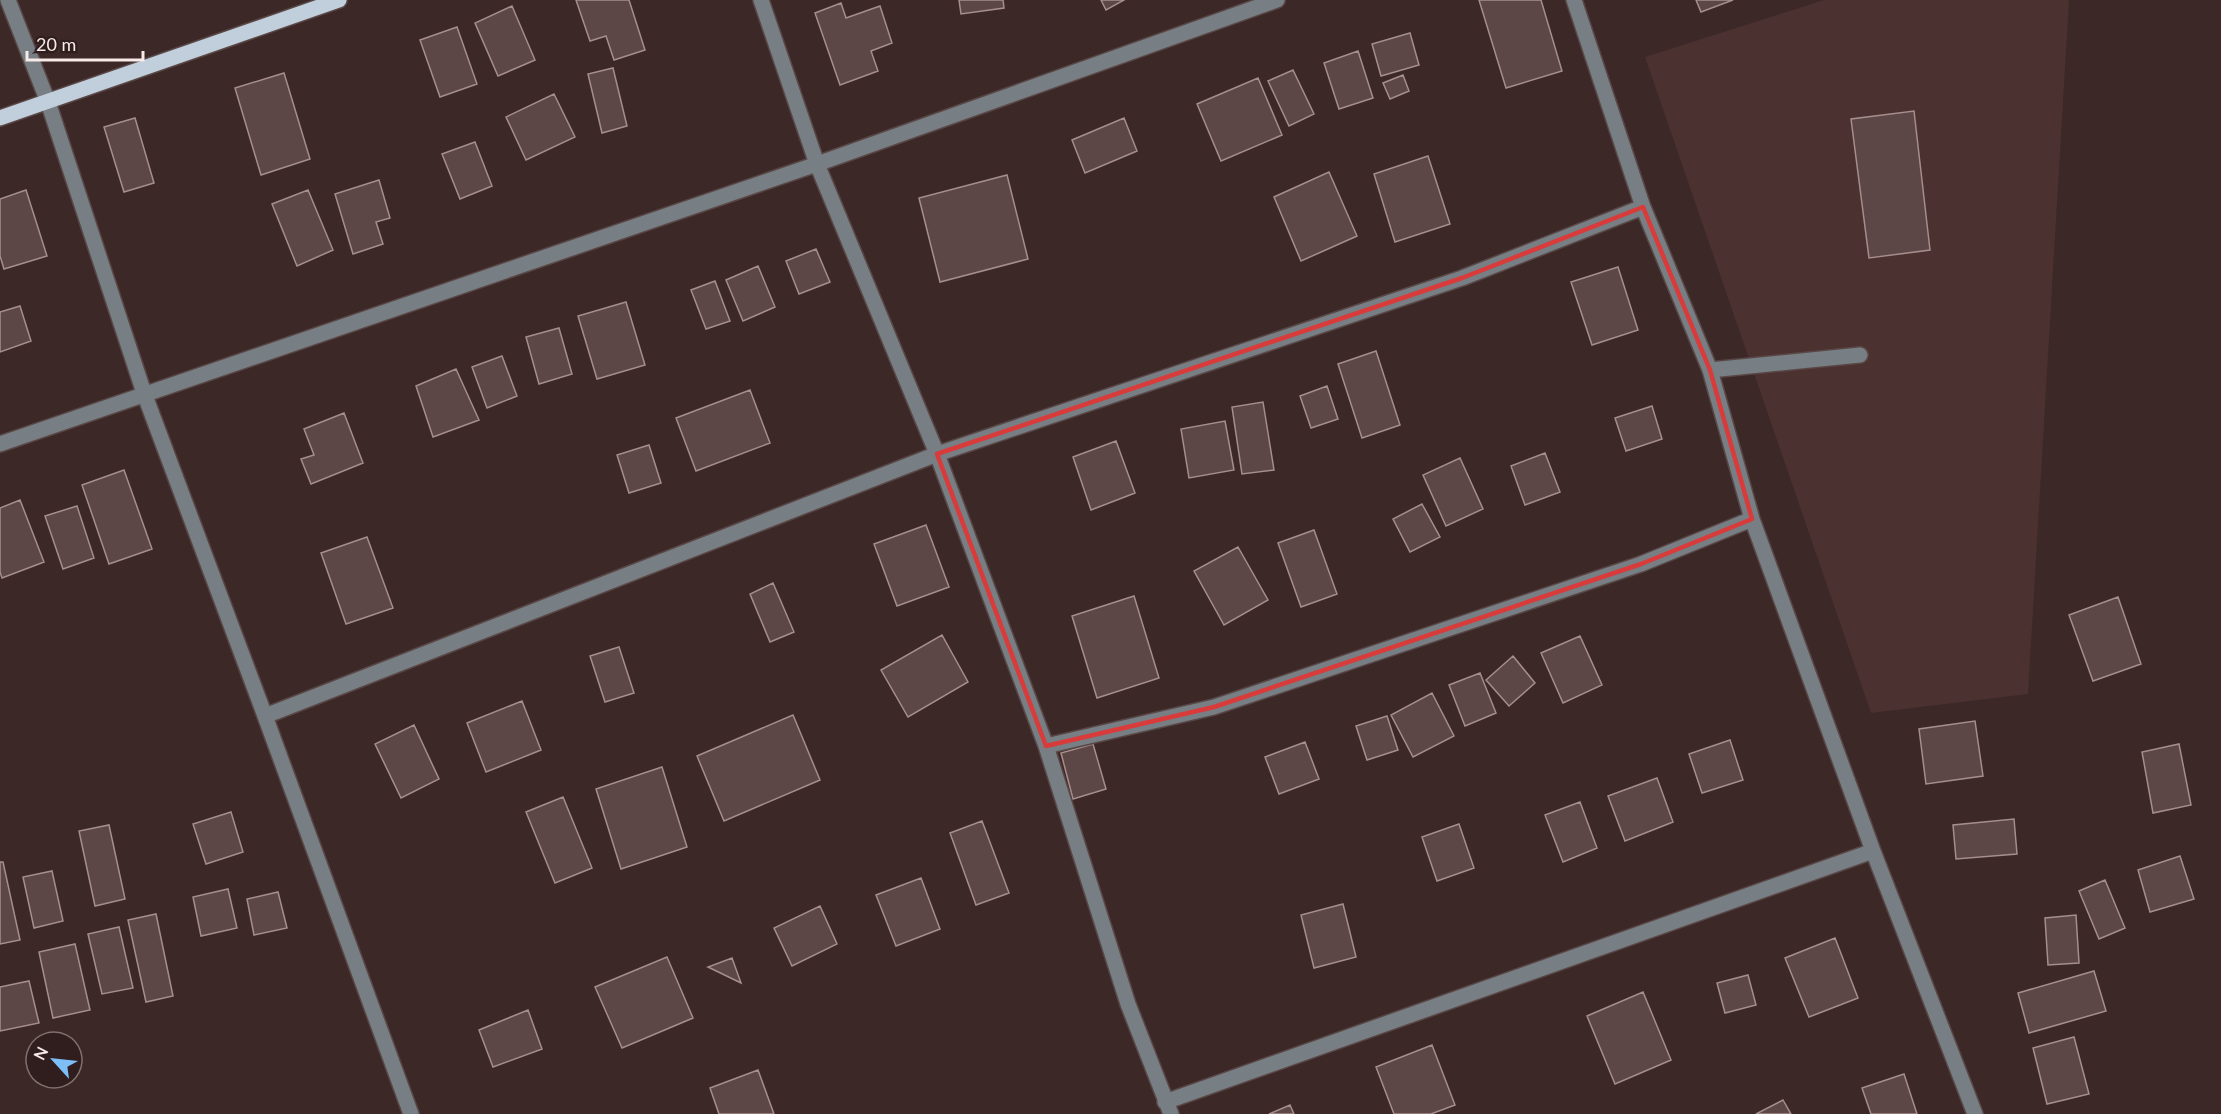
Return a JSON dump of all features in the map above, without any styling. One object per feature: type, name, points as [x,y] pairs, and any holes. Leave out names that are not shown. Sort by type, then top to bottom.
[{"type":"main road","points":[[0,118],[339,0]]},
{"type":"street","points":[[8,0],[48,102],[144,393],[266,716],[411,1114]]},
{"type":"street","points":[[761,0],[817,164],[937,454],[1046,746],[1128,1004],[1168,1108],[1873,851]]},
{"type":"street","points":[[0,444],[817,164],[1277,0]]},
{"type":"street","points":[[1575,0],[1643,207],[1710,370],[1752,519],[1873,851],[1975,1114]]},
{"type":"street","points":[[266,716],[937,454],[1462,278],[1643,207]]},
{"type":"street","points":[[1710,370],[1860,355]]},
{"type":"street","points":[[1046,746],[1214,708],[1641,564],[1752,519]]},
{"type":"highlighted area","points":[[1643,207],[1710,370],[1752,519],[1641,564],[1214,707],[1046,746],[937,454],[1462,278]]},
{"type":"shaded area","points":[[1824,0],[2069,0],[2028,694],[1871,713],[1645,57]]},
{"type":"building","points":[[576,0],[629,0],[645,50],[614,60],[606,36],[590,41]]},
{"type":"building","points":[[959,0],[1003,0],[1004,8],[961,14]]},
{"type":"building","points":[[1101,0],[1124,0],[1106,10]]},
{"type":"building","points":[[1479,0],[1541,0],[1562,71],[1506,88]]},
{"type":"building","points":[[1696,0],[1733,0],[1701,12]]},
{"type":"building","points":[[841,3],[846,18],[880,6],[892,43],[871,51],[878,71],[840,85],[815,13]]},
{"type":"building","points":[[512,6],[535,60],[498,76],[475,23]]},
{"type":"building","points":[[457,27],[477,84],[440,97],[420,40]]},
{"type":"building","points":[[1410,33],[1419,65],[1381,76],[1372,44]]},
{"type":"building","points":[[1358,51],[1373,98],[1339,109],[1324,63]]},
{"type":"building","points":[[613,68],[627,126],[602,133],[588,74]]},
{"type":"building","points":[[1293,70],[1314,114],[1289,126],[1268,81]]},
{"type":"building","points":[[284,73],[310,159],[261,175],[235,88]]},
{"type":"building","points":[[1403,75],[1409,91],[1390,99],[1383,83]]},
{"type":"building","points":[[1258,78],[1282,135],[1221,161],[1197,104]]},
{"type":"building","points":[[554,94],[575,137],[526,160],[506,117]]},
{"type":"building","points":[[1914,111],[1930,250],[1869,258],[1851,119]]},
{"type":"building","points":[[135,118],[154,183],[124,192],[104,127]]},
{"type":"building","points":[[1124,118],[1137,151],[1085,173],[1072,140]]},
{"type":"building","points":[[475,142],[492,186],[460,199],[442,154]]},
{"type":"building","points":[[1428,156],[1450,224],[1395,242],[1374,174]]},
{"type":"building","points":[[1329,172],[1357,236],[1301,261],[1274,197]]},
{"type":"building","points":[[1007,175],[1028,259],[940,282],[919,198]]},
{"type":"building","points":[[379,180],[390,218],[376,222],[383,244],[353,254],[335,194]]},
{"type":"building","points":[[26,190],[47,256],[4,269],[0,256],[0,199]]},
{"type":"building","points":[[308,190],[333,250],[297,266],[272,204]]},
{"type":"building","points":[[816,249],[830,282],[799,294],[786,261]]},
{"type":"building","points":[[758,266],[775,307],[743,321],[726,280]]},
{"type":"building","points":[[1618,267],[1638,330],[1592,345],[1571,282]]},
{"type":"building","points":[[715,281],[730,321],[706,329],[691,290]]},
{"type":"building","points":[[626,302],[645,365],[597,379],[578,316]]},
{"type":"building","points":[[20,306],[31,341],[0,352],[0,312]]},
{"type":"building","points":[[559,328],[572,374],[539,384],[526,337]]},
{"type":"building","points":[[1376,351],[1400,425],[1362,438],[1338,364]]},
{"type":"building","points":[[502,356],[517,396],[487,408],[472,367]]},
{"type":"building","points":[[456,369],[479,420],[433,437],[416,386]]},
{"type":"building","points":[[1327,386],[1338,419],[1311,428],[1300,396]]},
{"type":"building","points":[[750,390],[770,443],[696,471],[676,418]]},
{"type":"building","points":[[1263,402],[1274,470],[1242,474],[1232,407]]},
{"type":"building","points":[[1652,406],[1662,439],[1626,451],[1615,418]]},
{"type":"building","points":[[344,413],[363,463],[311,484],[301,459],[314,455],[304,429]]},
{"type":"building","points":[[1225,421],[1234,470],[1189,478],[1181,429]]},
{"type":"building","points":[[1116,441],[1135,493],[1091,510],[1073,457]]},
{"type":"building","points":[[649,445],[661,483],[629,493],[617,455]]},
{"type":"building","points":[[1545,453],[1560,492],[1525,505],[1511,466]]},
{"type":"building","points":[[1460,458],[1483,509],[1446,526],[1423,475]]},
{"type":"building","points":[[124,470],[152,549],[109,564],[82,485]]},
{"type":"building","points":[[20,500],[44,562],[2,578],[0,572],[0,508]]},
{"type":"building","points":[[1422,504],[1440,537],[1410,552],[1393,519]]},
{"type":"building","points":[[77,506],[94,558],[63,569],[45,516]]},
{"type":"building","points":[[926,525],[949,587],[897,606],[874,544]]},
{"type":"building","points":[[1314,530],[1337,594],[1301,607],[1278,543]]},
{"type":"building","points":[[367,537],[393,608],[346,624],[321,553]]},
{"type":"building","points":[[1238,547],[1268,600],[1224,625],[1194,571]]},
{"type":"building","points":[[773,583],[794,632],[770,642],[750,594]]},
{"type":"building","points":[[1134,596],[1159,678],[1097,698],[1072,616]]},
{"type":"building","points":[[2118,597],[2141,664],[2093,681],[2069,615]]},
{"type":"building","points":[[942,635],[968,682],[908,717],[881,670]]},
{"type":"building","points":[[1580,636],[1602,685],[1563,703],[1541,653]]},
{"type":"building","points":[[619,647],[634,693],[605,702],[590,656]]},
{"type":"building","points":[[1513,656],[1535,683],[1509,706],[1486,680]]},
{"type":"building","points":[[1480,673],[1496,713],[1465,726],[1449,685]]},
{"type":"building","points":[[1432,693],[1454,736],[1413,757],[1391,715]]},
{"type":"building","points":[[522,701],[541,750],[486,772],[467,723]]},
{"type":"building","points":[[793,715],[820,780],[724,821],[697,756]]},
{"type":"building","points":[[1387,716],[1398,750],[1367,760],[1356,726]]},
{"type":"building","points":[[1975,721],[1983,776],[1926,784],[1919,729]]},
{"type":"building","points":[[414,725],[439,779],[401,798],[375,744]]},
{"type":"building","points":[[1730,740],[1743,780],[1702,793],[1689,754]]},
{"type":"building","points":[[1305,742],[1319,779],[1279,794],[1265,757]]},
{"type":"building","points":[[1093,744],[1106,789],[1073,799],[1061,753]]},
{"type":"building","points":[[2179,744],[2191,805],[2153,813],[2142,752]]},
{"type":"building","points":[[662,767],[687,847],[621,869],[596,789]]},
{"type":"building","points":[[1657,778],[1673,822],[1625,841],[1608,796]]},
{"type":"building","points":[[563,797],[592,868],[555,883],[526,812]]},
{"type":"building","points":[[1580,802],[1597,848],[1563,862],[1545,815]]},
{"type":"building","points":[[231,812],[243,852],[206,864],[193,824]]},
{"type":"building","points":[[2014,819],[2017,854],[1956,859],[1953,825]]},
{"type":"building","points":[[982,821],[1009,893],[976,905],[950,833]]},
{"type":"building","points":[[1459,824],[1474,868],[1437,881],[1422,837]]},
{"type":"building","points":[[109,825],[125,899],[95,906],[79,831]]},
{"type":"building","points":[[2180,856],[2194,899],[2150,912],[2138,870]]},
{"type":"building","points":[[0,862],[3,862],[20,940],[0,944]]},
{"type":"building","points":[[52,871],[63,921],[34,928],[23,877]]},
{"type":"building","points":[[921,878],[940,929],[896,946],[876,895]]},
{"type":"building","points":[[2105,880],[2125,928],[2099,939],[2079,891]]},
{"type":"building","points":[[228,889],[237,928],[201,936],[193,897]]},
{"type":"building","points":[[278,892],[287,928],[254,935],[247,899]]},
{"type":"building","points":[[1343,904],[1356,957],[1314,968],[1301,915]]},
{"type":"building","points":[[820,906],[837,944],[792,966],[774,928]]},
{"type":"building","points":[[156,914],[173,996],[146,1002],[128,920]]},
{"type":"building","points":[[2076,915],[2079,963],[2048,965],[2045,918]]},
{"type":"building","points":[[119,927],[133,988],[102,994],[88,934]]},
{"type":"building","points":[[1835,938],[1858,998],[1809,1017],[1785,958]]},
{"type":"building","points":[[75,944],[90,1010],[53,1018],[39,952]]},
{"type":"building","points":[[667,957],[693,1018],[622,1048],[595,987]]},
{"type":"building","points":[[732,958],[741,983],[708,967]]},
{"type":"building","points":[[2094,971],[2106,1011],[2029,1033],[2018,993]]},
{"type":"building","points":[[1748,975],[1756,1005],[1725,1013],[1717,983]]},
{"type":"building","points":[[29,981],[39,1023],[0,1031],[0,987]]},
{"type":"building","points":[[1643,992],[1671,1060],[1615,1084],[1587,1016]]},
{"type":"building","points":[[528,1010],[542,1049],[493,1067],[479,1030]]},
{"type":"building","points":[[2074,1037],[2089,1094],[2047,1104],[2033,1048]]},
{"type":"building","points":[[1432,1045],[1455,1105],[1431,1114],[1394,1114],[1376,1067]]},
{"type":"building","points":[[758,1070],[774,1114],[719,1114],[710,1088]]},
{"type":"building","points":[[1904,1074],[1917,1114],[1871,1114],[1862,1088]]},
{"type":"building","points":[[1783,1100],[1791,1114],[1756,1114]]},
{"type":"building","points":[[1290,1105],[1294,1114],[1269,1114]]}]
